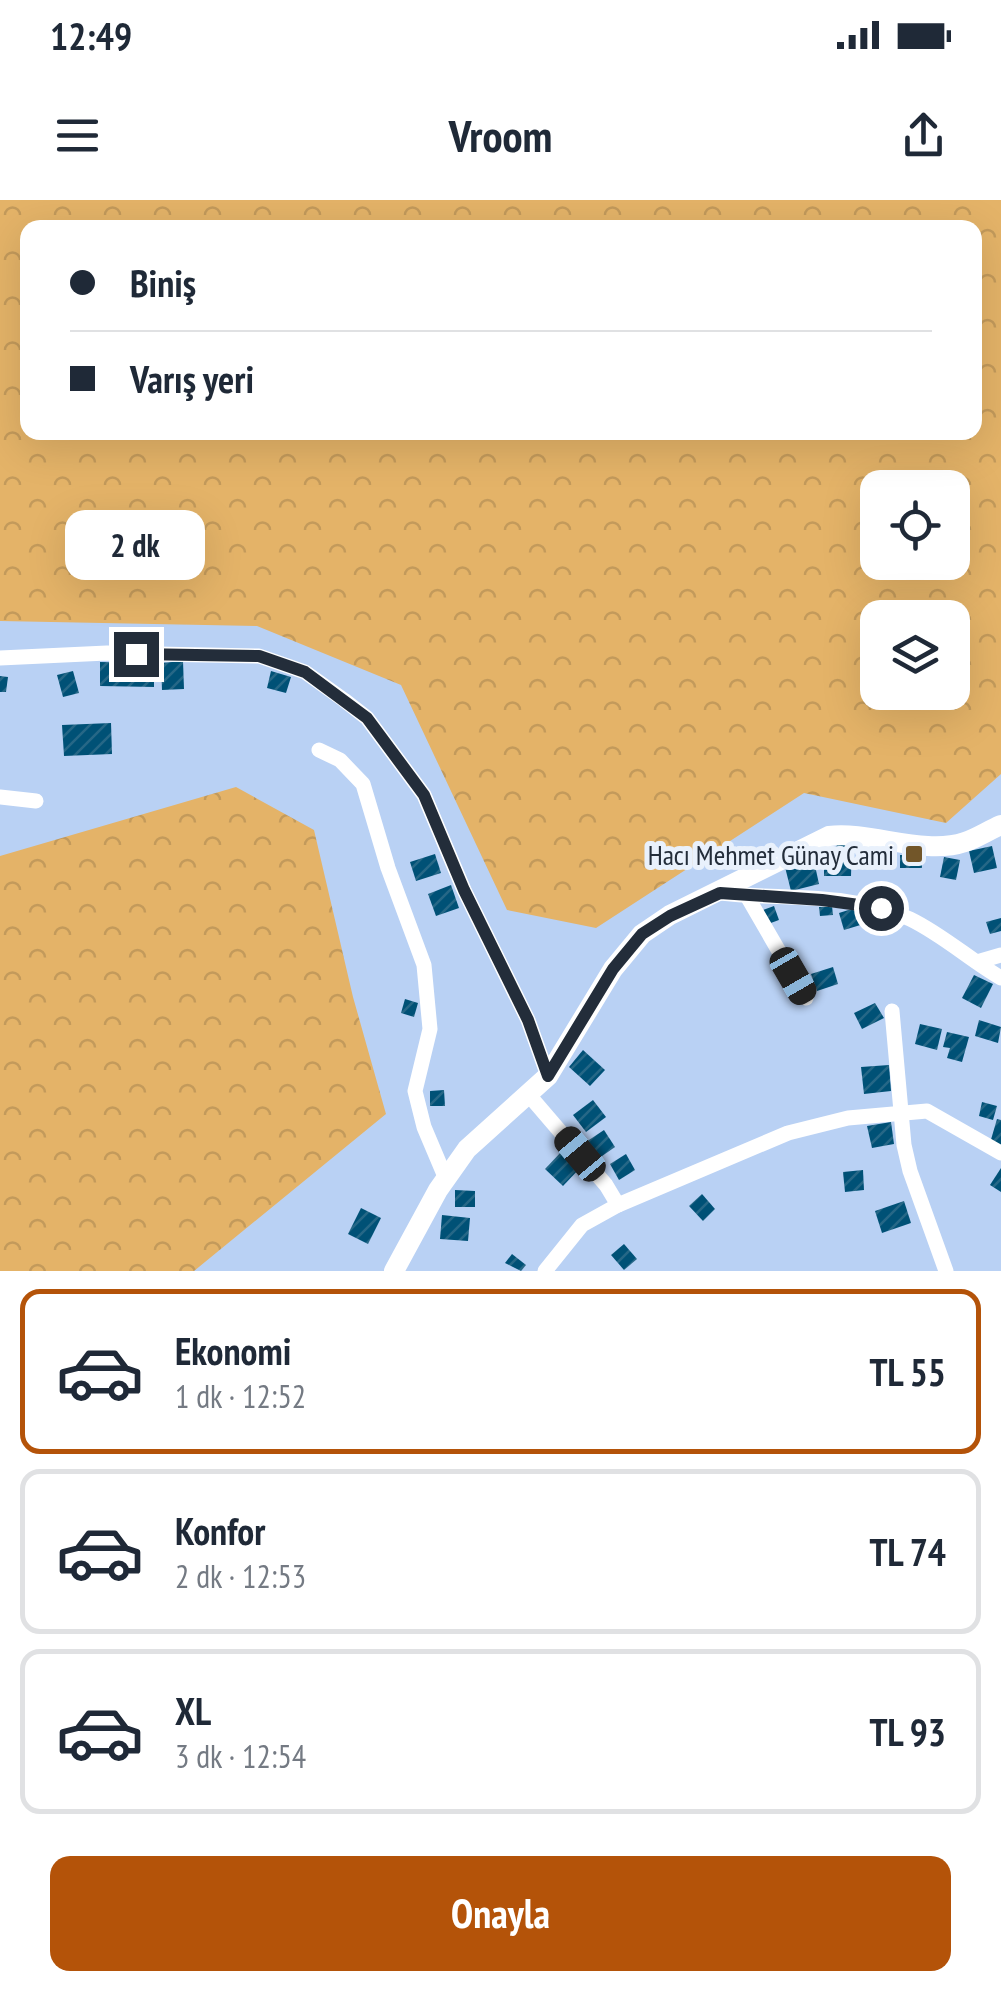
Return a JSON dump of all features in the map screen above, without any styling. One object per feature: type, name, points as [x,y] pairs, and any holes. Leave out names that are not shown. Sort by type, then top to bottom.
[{"type":"street","points":[[0,658],[106,654],[259,656],[305,672],[344,700],[367,718],[424,795],[464,890],[528,1020],[548,1076]]},
{"type":"street","points":[[319,750],[340,760],[362,784],[424,965],[430,1029],[415,1091],[433,1154],[446,1179]]},
{"type":"street","points":[[0,797],[36,801]]},
{"type":"street","points":[[394,1271],[467,1149],[548,1076],[613,969],[642,934],[828,836],[845,834],[908,844],[952,844],[963,843],[1001,824]]},
{"type":"street","points":[[720,893],[881,908],[909,919],[1001,978]]},
{"type":"street","points":[[747,896],[806,998]]},
{"type":"street","points":[[977,962],[1001,955]]},
{"type":"street","points":[[892,1010],[910,1171],[946,1271]]},
{"type":"street","points":[[528,1094],[606,1184],[618,1205]]},
{"type":"street","points":[[544,1271],[582,1225],[618,1205],[788,1133],[848,1118],[927,1110],[1001,1153]]},
{"type":"green space","points":[[0,200],[1001,200],[1001,774],[946,823],[804,793],[596,928],[507,910],[401,685],[257,626],[0,621]]},
{"type":"green space","points":[[236,787],[314,830],[353,997],[386,1114],[194,1271],[0,1271],[0,856]]},
{"type":"building","points":[[183,661],[184,689],[162,690],[161,663]]},
{"type":"building","points":[[100,662],[154,663],[154,687],[100,686]]},
{"type":"building","points":[[73,671],[79,693],[63,697],[57,675]]},
{"type":"building","points":[[271,671],[291,677],[286,693],[267,688]]},
{"type":"building","points":[[0,676],[8,677],[6,692],[0,692]]},
{"type":"building","points":[[111,723],[112,754],[64,756],[62,725]]},
{"type":"building","points":[[837,841],[852,842],[851,876],[824,876],[824,854],[836,855]]},
{"type":"building","points":[[992,846],[997,868],[974,873],[969,851]]},
{"type":"building","points":[[435,854],[441,873],[416,881],[410,862]]},
{"type":"building","points":[[900,855],[922,855],[922,868],[900,868]]},
{"type":"building","points":[[944,857],[960,860],[956,880],[940,877]]},
{"type":"building","points":[[814,861],[819,884],[791,891],[785,867]]},
{"type":"building","points":[[451,885],[459,908],[436,916],[428,894]]},
{"type":"building","points":[[774,906],[779,920],[768,924],[763,910]]},
{"type":"building","points":[[832,906],[833,915],[820,916],[819,907]]},
{"type":"building","points":[[861,906],[867,923],[844,930],[839,913]]},
{"type":"building","points":[[1001,918],[1001,931],[990,934],[986,922]]},
{"type":"building","points":[[833,967],[838,984],[817,991],[811,974]]},
{"type":"building","points":[[974,975],[993,984],[981,1008],[962,998]]},
{"type":"building","points":[[405,999],[418,1003],[414,1017],[401,1013]]},
{"type":"building","points":[[875,1003],[884,1018],[862,1029],[854,1013]]},
{"type":"building","points":[[979,1020],[1001,1027],[998,1043],[975,1036]]},
{"type":"building","points":[[920,1024],[942,1029],[937,1050],[915,1044]]},
{"type":"building","points":[[947,1032],[969,1037],[962,1062],[947,1058],[950,1048],[943,1047]]},
{"type":"building","points":[[583,1050],[605,1070],[590,1086],[569,1067]]},
{"type":"building","points":[[889,1065],[891,1091],[864,1094],[861,1067]]},
{"type":"building","points":[[444,1090],[445,1106],[430,1106],[430,1091]]},
{"type":"building","points":[[593,1100],[606,1117],[586,1132],[573,1115]]},
{"type":"building","points":[[982,1102],[997,1106],[993,1120],[979,1116]]},
{"type":"building","points":[[997,1119],[1001,1120],[1001,1146],[990,1143]]},
{"type":"building","points":[[891,1122],[894,1144],[872,1148],[867,1126]]},
{"type":"building","points":[[604,1130],[615,1147],[595,1161],[583,1144]]},
{"type":"building","points":[[563,1150],[581,1167],[563,1186],[545,1169]]},
{"type":"building","points":[[626,1154],[635,1170],[619,1180],[610,1164]]},
{"type":"building","points":[[1001,1168],[1001,1192],[990,1185]]},
{"type":"building","points":[[863,1170],[864,1190],[845,1192],[843,1172]]},
{"type":"building","points":[[455,1190],[475,1191],[475,1207],[455,1207]]},
{"type":"building","points":[[702,1194],[715,1209],[703,1221],[689,1206]]},
{"type":"building","points":[[904,1201],[911,1223],[882,1233],[875,1211]]},
{"type":"building","points":[[361,1208],[381,1218],[368,1244],[348,1234]]},
{"type":"building","points":[[442,1215],[470,1218],[468,1241],[440,1239]]},
{"type":"building","points":[[624,1244],[637,1259],[624,1270],[611,1255]]},
{"type":"building","points":[[512,1254],[526,1265],[521,1271],[505,1263]]},
{"type":"place","name":"Hacı Mehmet Günay Cami","points":[[914,854]]},
{"type":"route","points":[[136,654],[259,656],[305,672],[367,718],[424,795],[464,890],[528,1020],[548,1076],[613,969],[642,934],[670,916],[720,893],[881,908]]}]
